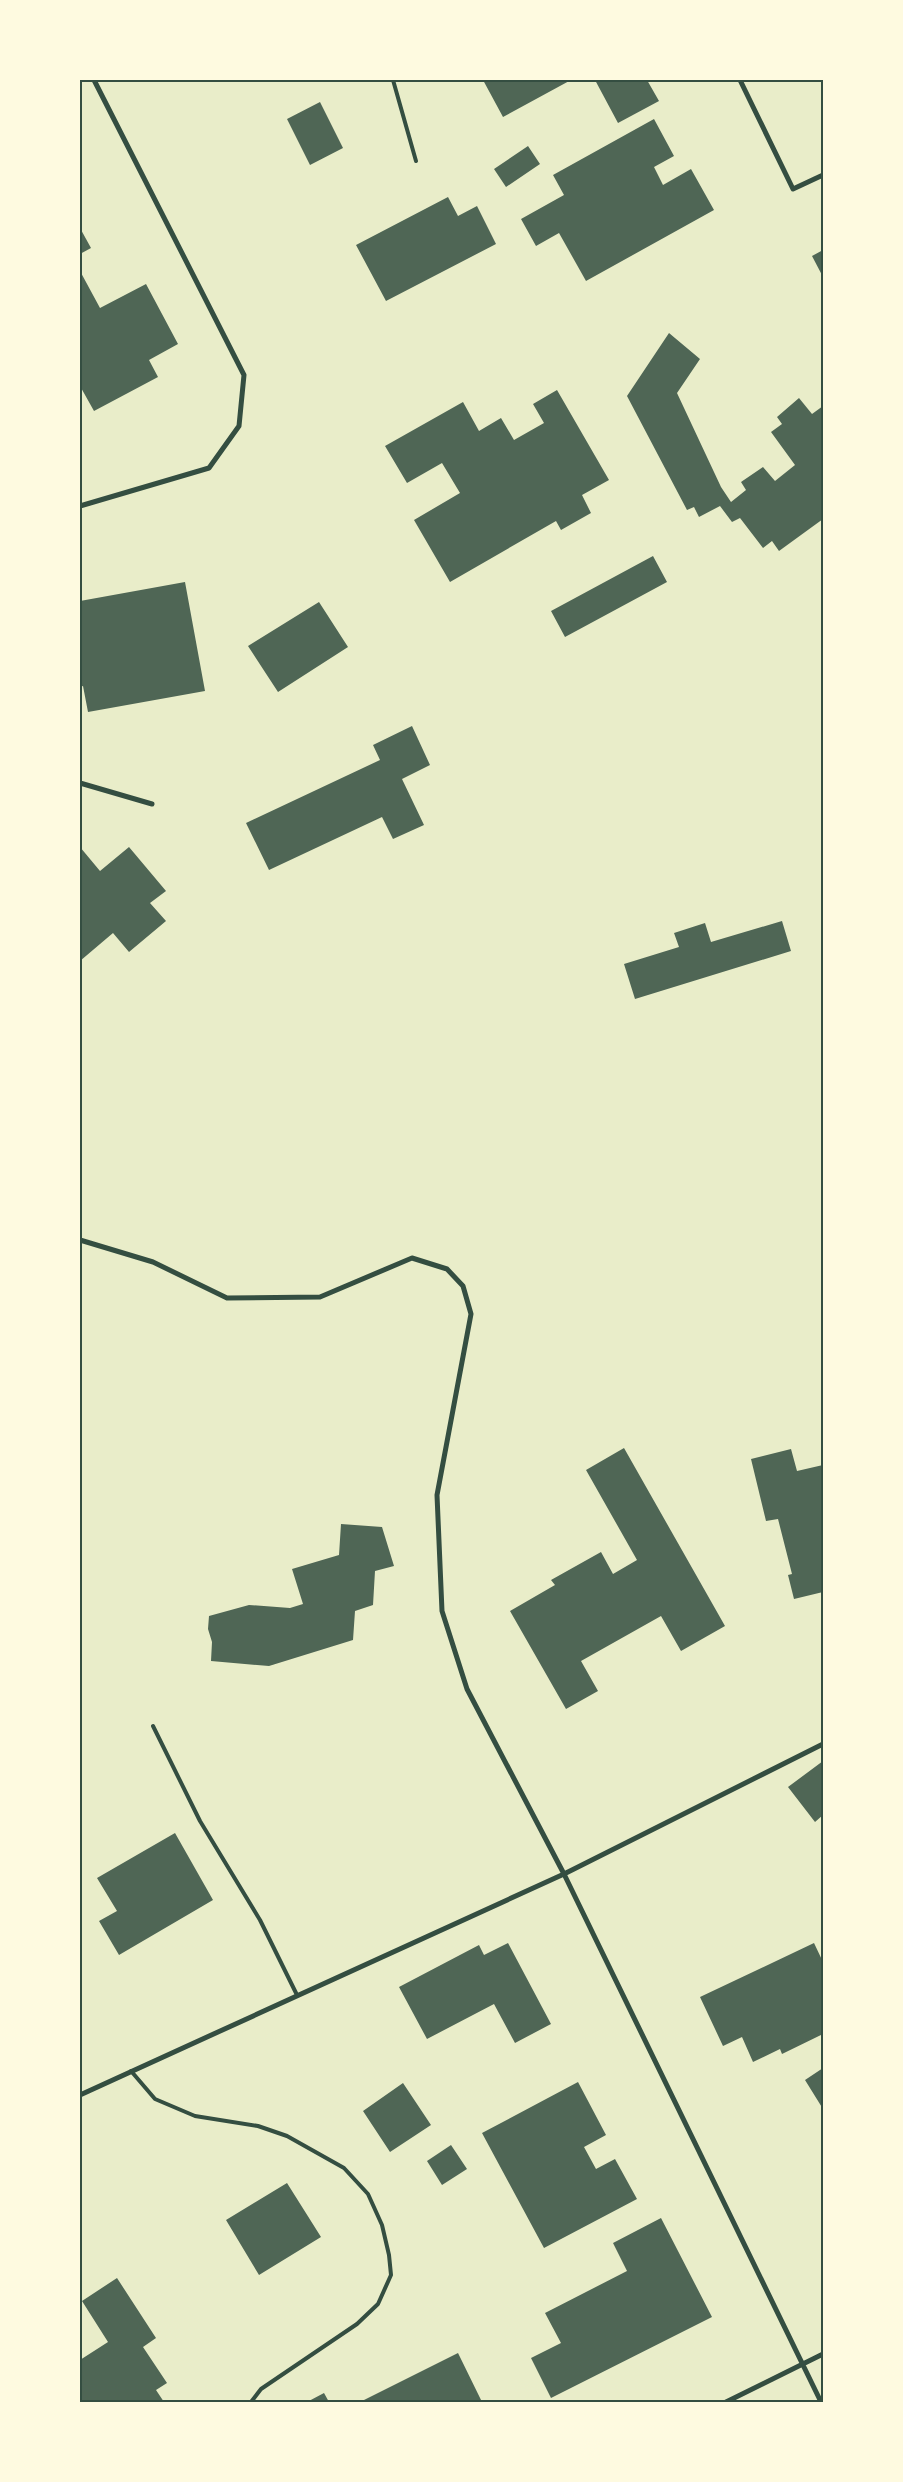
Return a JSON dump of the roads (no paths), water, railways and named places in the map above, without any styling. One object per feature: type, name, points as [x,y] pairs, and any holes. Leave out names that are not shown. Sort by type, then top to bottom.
[{"type":"street","points":[[80,506],[209,468],[239,426],[244,375],[94,80]]},
{"type":"street","points":[[740,80],[793,189],[823,174]]},
{"type":"street","points":[[80,783],[152,804]]},
{"type":"street","points":[[80,1240],[153,1262],[227,1298],[320,1297],[412,1258],[447,1269],[463,1286],[471,1314],[437,1495],[442,1611],[468,1689],[564,1874],[821,2402]]},
{"type":"street","points":[[80,2095],[564,1874],[823,1744]]},
{"type":"street","points":[[726,2402],[823,2354]]},
{"type":"lane","points":[[393,80],[416,161]]},
{"type":"lane","points":[[153,1726],[200,1820],[260,1920],[297,1996]]},
{"type":"lane","points":[[131,2071],[155,2099],[195,2116],[258,2126],[287,2136],[344,2168],[368,2194],[382,2225],[389,2255],[391,2275],[378,2304],[357,2324],[261,2389],[251,2402]]}]
